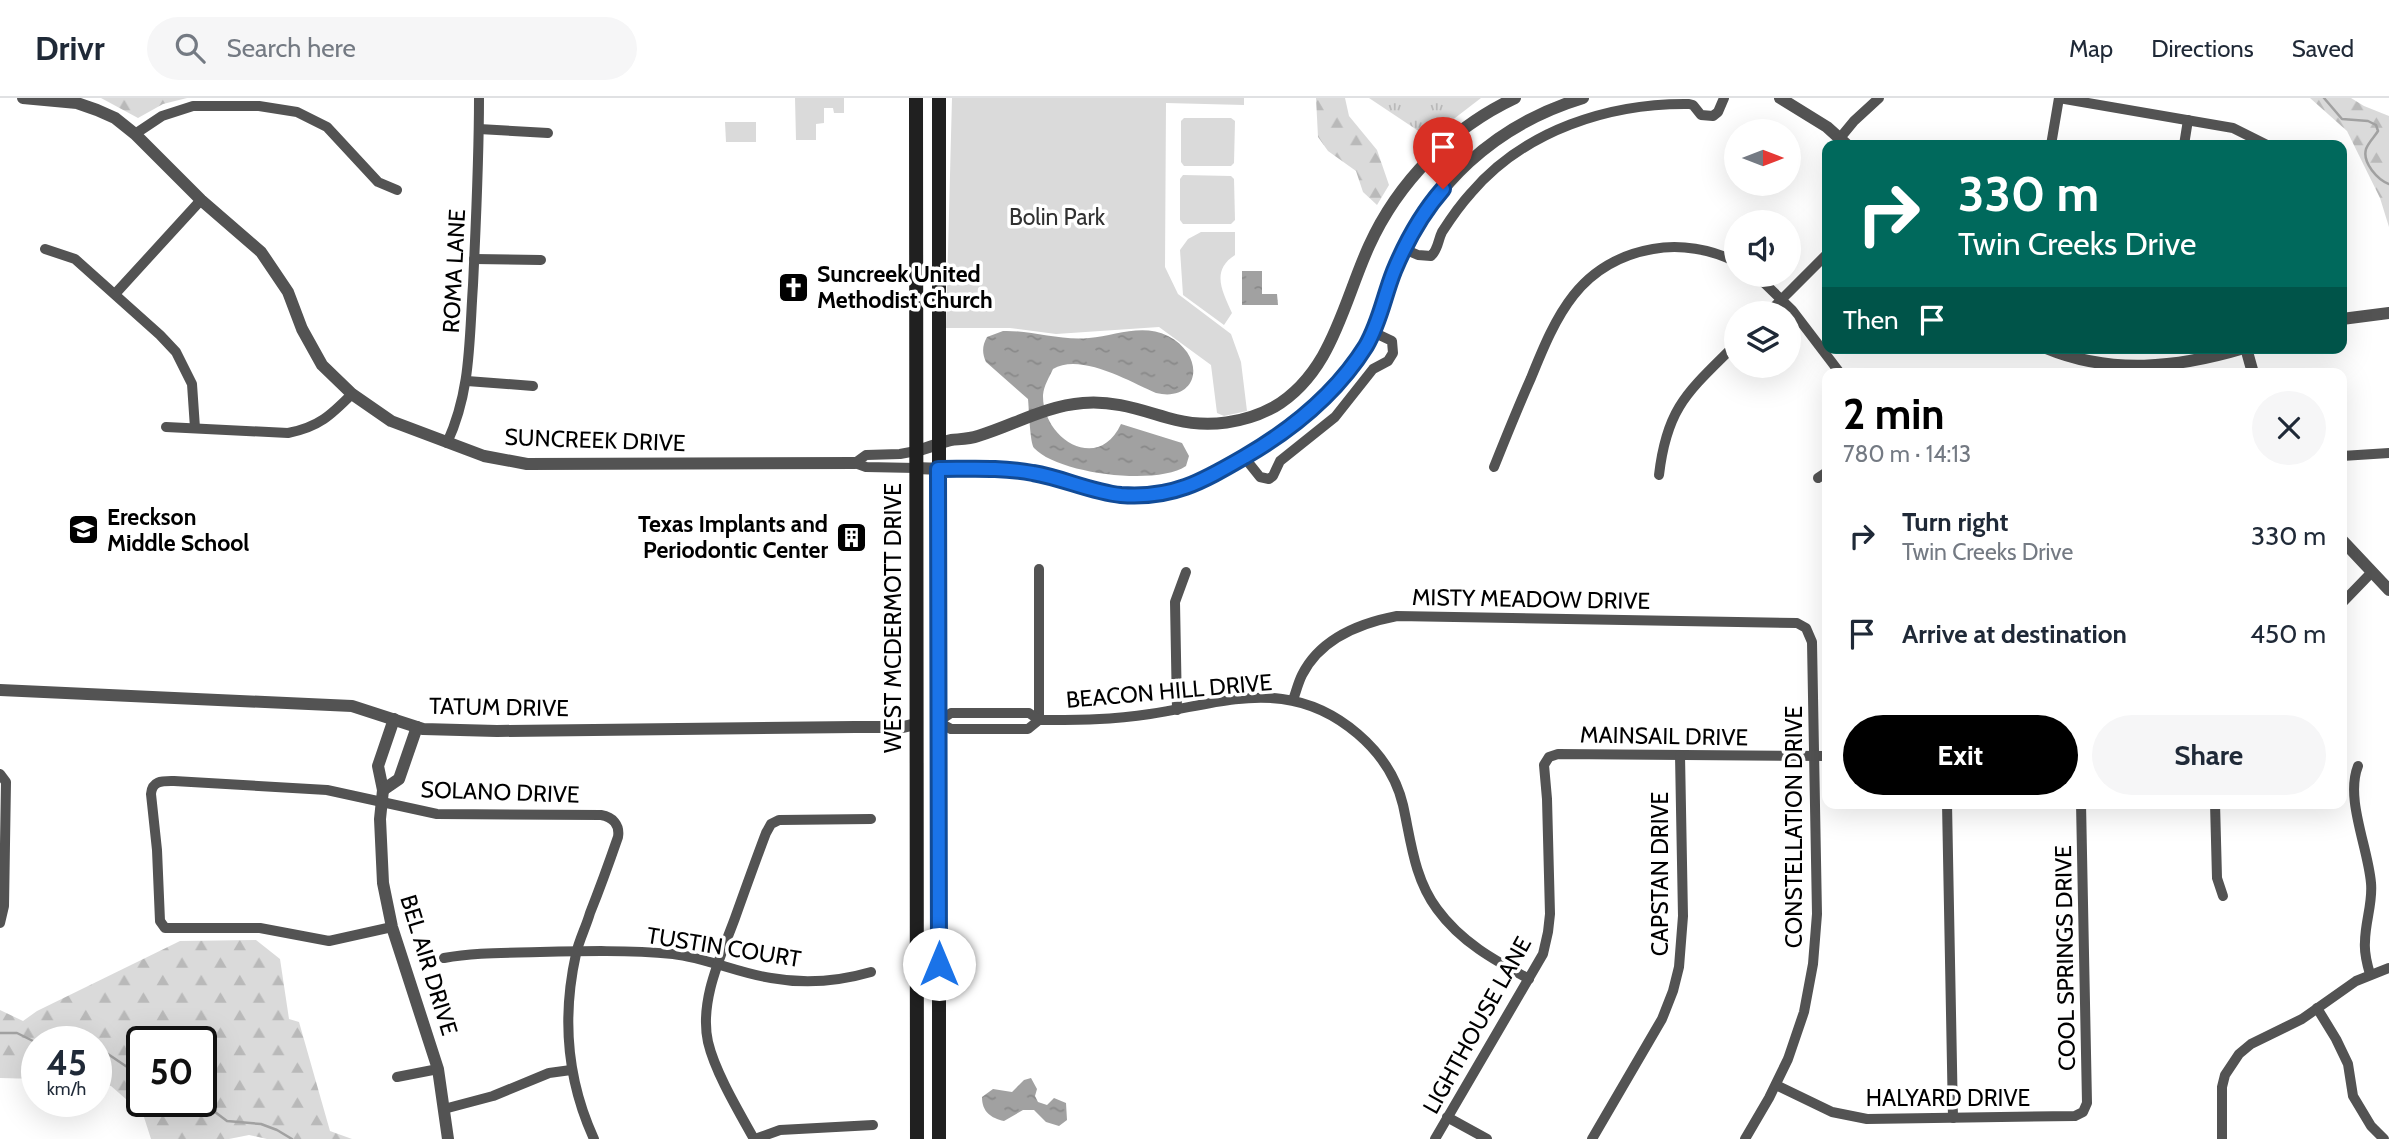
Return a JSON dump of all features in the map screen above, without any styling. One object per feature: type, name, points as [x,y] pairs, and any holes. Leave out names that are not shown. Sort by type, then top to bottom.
[{"type":"main road","name":"WEST MCDERMOTT DRIVE","points":[[916,98],[917,1139]]},
{"type":"main road","name":"WEST MCDERMOTT DRIVE","points":[[939,98],[939,1139]]},
{"type":"main road","points":[[916,724],[938,722]]},
{"type":"street","name":"SUNCREEK DRIVE","points":[[23,98],[66,102],[97,110],[115,118],[135,135],[201,200],[261,252],[288,292],[302,329],[321,365],[352,394],[391,421],[484,456],[527,464],[855,463],[866,467],[916,468]]},
{"type":"street","name":"ROMA LANE","points":[[447,443],[457,420],[467,381],[479,98]]},
{"type":"street","points":[[916,451],[976,437],[1055,407],[1086,403],[1140,408],[1184,422],[1210,424],[1239,421],[1275,406],[1301,387],[1317,368],[1371,242],[1387,213],[1412,178],[1455,136],[1485,114],[1515,98]]},
{"type":"street","points":[[916,468],[1023,471],[1109,494],[1148,495],[1198,484],[1272,441],[1316,407],[1342,379],[1373,332],[1393,273],[1430,204],[1469,160],[1525,121],[1559,105],[1583,98]]},
{"type":"street","points":[[1404,249],[1418,255],[1431,256],[1452,216],[1473,191],[1513,156],[1554,131],[1578,121],[1637,106],[1689,104],[1701,115],[1713,116],[1718,112],[1724,98]]},
{"type":"street","points":[[1780,98],[1811,116],[1841,140]]},
{"type":"street","points":[[1845,140],[1851,124],[1880,98]]},
{"type":"street","points":[[2052,140],[2059,98],[2233,128],[2256,140]]},
{"type":"street","points":[[135,135],[162,116],[193,106],[256,102],[297,112],[327,127],[378,182],[397,190]]},
{"type":"street","points":[[2185,140],[2188,120]]},
{"type":"street","points":[[479,129],[548,133]]},
{"type":"street","points":[[115,294],[201,200]]},
{"type":"street","points":[[1494,467],[1552,327],[1569,299],[1587,279],[1616,261],[1658,248],[1695,249],[1724,258]]},
{"type":"street","points":[[45,249],[75,259],[176,352],[192,384],[195,428]]},
{"type":"street","points":[[474,259],[541,260]]},
{"type":"street","points":[[1782,299],[1822,259]]},
{"type":"street","points":[[1769,287],[1822,349]]},
{"type":"street","points":[[2347,318],[2389,313]]},
{"type":"street","points":[[1244,457],[1260,477],[1269,479],[1284,456],[1335,417],[1373,369],[1388,360],[1393,353],[1392,341],[1373,332]]},
{"type":"street","points":[[2066,354],[2132,367],[2183,364],[2222,354]]},
{"type":"street","points":[[1659,475],[1664,441],[1677,408],[1689,391],[1724,356]]},
{"type":"street","points":[[467,381],[533,386]]},
{"type":"street","points":[[166,427],[288,433],[322,422],[352,394]]},
{"type":"street","name":"SUNCREEK DRIVE","points":[[855,463],[866,455],[916,451]]},
{"type":"street","points":[[2347,456],[2389,453]]},
{"type":"street","points":[[2347,546],[2389,590]]},
{"type":"street","points":[[1039,569],[1039,720]]},
{"type":"street","points":[[1177,710],[1175,602],[1186,572]]},
{"type":"street","points":[[2347,598],[2371,573]]},
{"type":"street","name":"MISTY MEADOW DRIVE","points":[[1293,701],[1302,674],[1314,657],[1332,641],[1371,621],[1397,616],[1797,623],[1806,628]]},
{"type":"street","name":"CONSTELLATION DRIVE","points":[[1745,1139],[1776,1085],[1802,1020],[1809,992],[1816,939],[1812,642],[1806,628]]},
{"type":"street","name":"TATUM DRIVE","points":[[0,690],[352,706],[417,727],[435,730],[863,727],[916,724]]},
{"type":"street","name":"BEACON HILL DRIVE","points":[[1039,720],[1028,729],[951,729],[938,722],[951,713],[1029,713],[1039,720],[1120,719],[1262,697],[1293,701],[1327,713],[1371,746],[1389,772],[1402,803],[1416,866],[1436,908],[1458,934],[1477,950],[1529,979]]},
{"type":"street","name":"BEL AIR DRIVE","points":[[394,719],[378,766],[383,796],[380,819],[383,883],[392,926],[438,1069],[448,1139]]},
{"type":"street","points":[[383,796],[399,779],[417,727]]},
{"type":"street","name":"MAINSAIL DRIVE","points":[[1546,761],[1558,754],[1822,757]]},
{"type":"street","name":"CAPSTAN DRIVE","points":[[1592,1139],[1662,1019],[1679,967],[1683,916],[1680,755]]},
{"type":"street","name":"LIGHTHOUSE LANE","points":[[1435,1139],[1543,954],[1549,932],[1547,799],[1544,770],[1546,761]]},
{"type":"street","points":[[2358,766],[2353,778],[2354,796],[2371,884],[2371,903],[2364,943],[2371,974]]},
{"type":"street","points":[[0,774],[6,782],[4,906],[0,923]]},
{"type":"street","name":"SOLANO DRIVE","points":[[392,926],[329,941],[260,928],[165,928],[160,920],[157,847],[151,794],[153,785],[174,781],[292,786],[383,796],[437,814],[601,815],[611,818],[615,822],[618,837],[576,952]]},
{"type":"street","points":[[1947,809],[1954,1118]]},
{"type":"street","name":"COOL SPRINGS DRIVE","points":[[2081,809],[2087,1098],[2083,1112]]},
{"type":"street","points":[[2215,809],[2217,878],[2223,896]]},
{"type":"street","points":[[871,819],[779,820],[771,824],[718,963],[708,999],[706,1019],[708,1043],[728,1092],[754,1139],[780,1130],[873,1125]]},
{"type":"street","points":[[576,952],[569,994],[571,1070],[580,1105],[594,1139]]},
{"type":"street","name":"TUSTIN COURT","points":[[444,958],[462,954],[576,952],[674,954],[770,978],[800,981],[851,978],[871,972]]},
{"type":"street","points":[[2222,1139],[2222,1087],[2225,1075],[2239,1054],[2251,1044],[2289,1027],[2342,989],[2389,968]]},
{"type":"street","points":[[2317,1008],[2348,1064],[2353,1096],[2371,1126],[2384,1139]]},
{"type":"street","name":"BEL AIR DRIVE","points":[[397,1077],[438,1069]]},
{"type":"street","points":[[444,1109],[493,1096],[549,1073],[571,1070]]},
{"type":"street","name":"HALYARD DRIVE","points":[[1776,1085],[1824,1109],[1848,1117],[2075,1116],[2083,1112]]},
{"type":"street","points":[[1447,1117],[1487,1139]]},
{"type":"green space","points":[[101,98],[187,98],[163,104],[138,118]]},
{"type":"green space","points":[[795,98],[844,98],[844,113],[834,113],[833,108],[824,108],[824,123],[816,124],[816,140],[796,140]]},
{"type":"green space","name":"Bolin Park","points":[[952,98],[1244,98],[1244,105],[1166,103],[1165,267],[1178,294],[1231,334],[1241,362],[1247,411],[1224,416],[1217,413],[1211,365],[1159,327],[1056,334],[1010,328],[946,328]]},
{"type":"green space","points":[[1316,98],[1345,98],[1349,116],[1377,150],[1389,185],[1377,205],[1363,192],[1356,171],[1328,151],[1318,137]]},
{"type":"green space","points":[[1369,98],[1481,98],[1429,138]]},
{"type":"green space","points":[[2310,98],[2351,98],[2389,116],[2389,227],[2380,198],[2347,131]]},
{"type":"green space","points":[[1184,118],[1231,118],[1235,121],[1234,163],[1231,166],[1184,166],[1181,162],[1181,121]]},
{"type":"green space","points":[[725,122],[756,122],[756,142],[726,142]]},
{"type":"green space","points":[[1183,175],[1231,176],[1234,179],[1235,220],[1231,224],[1183,224],[1180,220],[1180,179]]},
{"type":"green space","points":[[1201,232],[1235,232],[1235,255],[1227,261],[1221,275],[1222,290],[1232,313],[1224,325],[1183,295],[1180,250],[1188,239]]},
{"type":"green space","points":[[256,940],[280,959],[289,1019],[299,1022],[330,1131],[352,1139],[267,1139],[249,1135],[229,1139],[151,1139],[144,1117],[217,1117],[217,1026],[126,1026],[126,1099],[112,1087],[112,1026],[21,1026],[21,1079],[0,1078],[0,1010],[23,1021],[37,1011],[180,941]]},
{"type":"water","points":[[1242,271],[1262,271],[1262,294],[1277,294],[1278,305],[1242,305]]},
{"type":"water","points":[[1138,330],[1158,332],[1181,345],[1189,355],[1193,376],[1189,385],[1181,391],[1170,394],[1156,393],[1105,370],[1077,364],[1053,369],[1043,395],[1045,411],[1052,425],[1061,436],[1073,444],[1086,448],[1099,447],[1111,439],[1121,424],[1182,443],[1189,456],[1186,466],[1172,472],[1131,476],[1085,470],[1046,457],[1033,445],[1028,399],[986,362],[983,346],[987,337],[1003,331],[1078,339]]},
{"type":"water","points":[[1031,1078],[1037,1089],[1035,1096],[1038,1102],[1047,1105],[1054,1098],[1066,1103],[1067,1120],[1059,1126],[1046,1122],[1034,1110],[1023,1110],[1004,1121],[991,1116],[986,1110],[982,1097],[993,1089],[1012,1092],[1024,1080]]},
{"type":"waterway","points":[[2324,98],[2342,119],[2368,121],[2376,125],[2378,131],[2368,144],[2366,160],[2376,175],[2389,184]]},
{"type":"waterway","points":[[0,1033],[21,1035]]},
{"type":"waterway","points":[[112,1057],[126,1066]]},
{"type":"waterway","points":[[217,1114],[227,1121],[261,1124],[292,1139]]},
{"type":"place","name":"Suncreek United Methodist Church","points":[[794,287]]},
{"type":"place","name":"Ereckson Middle School","points":[[84,530]]},
{"type":"place","name":"Texas Implants and Periodontic Center","points":[[851,537]]},
{"type":"route","points":[[939,964],[938,469],[1023,471],[1064,480],[1095,491],[1137,496],[1160,494],[1208,479],[1272,441],[1316,407],[1342,379],[1373,332],[1393,273],[1413,230],[1443,189]]}]
